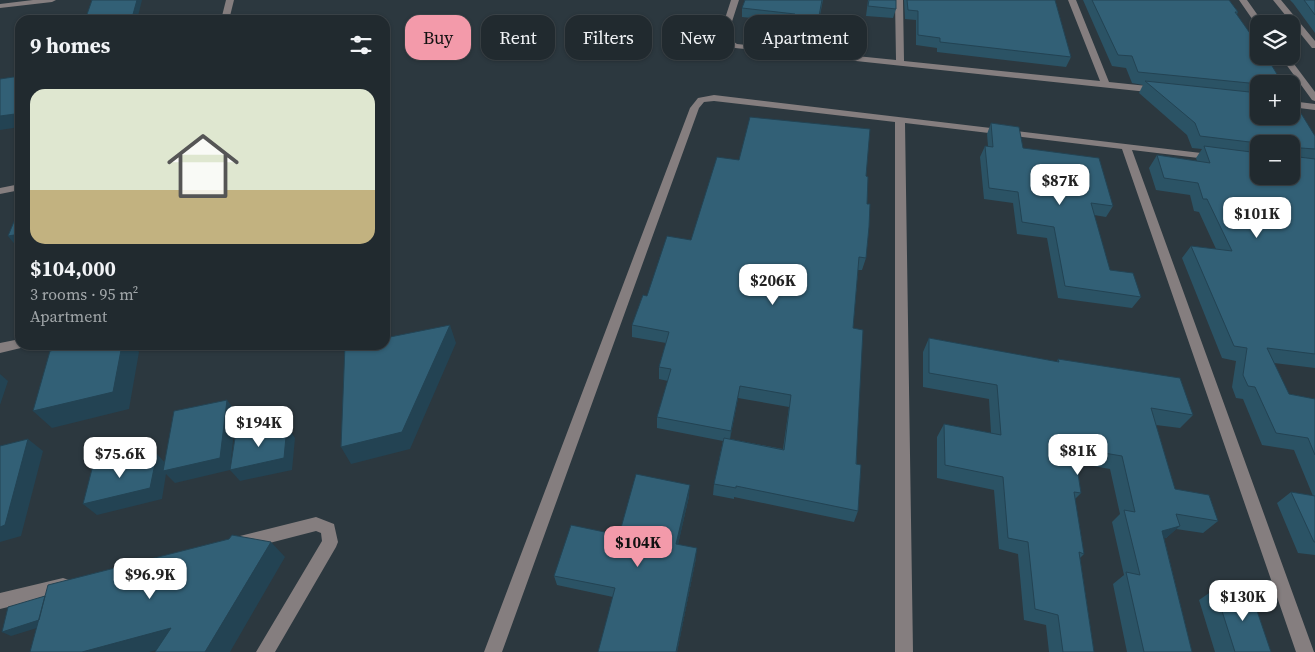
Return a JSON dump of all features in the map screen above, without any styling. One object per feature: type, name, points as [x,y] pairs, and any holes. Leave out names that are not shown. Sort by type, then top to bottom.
[{"type":"street","points":[[0,6],[52,0]]},
{"type":"street","points":[[226,15],[230,0]]},
{"type":"street","points":[[735,0],[723,37],[727,42],[736,46],[1163,91]]},
{"type":"street","points":[[899,0],[900,63]]},
{"type":"street","points":[[1072,0],[1106,84]]},
{"type":"street","points":[[1243,0],[1254,15]]},
{"type":"street","points":[[1277,0],[1315,46]]},
{"type":"street","points":[[1291,65],[1315,98]]},
{"type":"street","points":[[493,652],[695,108],[701,100],[714,98],[1221,157]]},
{"type":"street","points":[[1300,105],[1315,107]]},
{"type":"street","points":[[900,119],[904,652]]},
{"type":"street","points":[[1126,147],[1305,652]]},
{"type":"street","points":[[0,190],[15,188]]},
{"type":"street","points":[[0,348],[15,345]]},
{"type":"street","points":[[220,547],[316,524],[328,529],[330,542],[265,652]]},
{"type":"street","points":[[0,601],[77,582]]},
{"type":"building","points":[[92,0],[137,0],[133,15],[87,15]]},
{"type":"building","points":[[745,0],[822,0],[819,15],[795,15],[742,8]]},
{"type":"building","points":[[869,0],[896,0],[896,9],[868,6]]},
{"type":"building","points":[[907,0],[1055,0],[1071,57],[940,42],[940,38],[918,35],[918,11],[908,10]]},
{"type":"building","points":[[1092,0],[1229,0],[1250,33],[1250,65],[1271,65],[1278,75],[1250,75],[1250,83],[1138,72],[1132,56],[1118,55]]},
{"type":"building","points":[[1304,0],[1315,0],[1315,15]]},
{"type":"building","points":[[15,77],[15,114],[0,116],[0,79]]},
{"type":"building","points":[[1145,81],[1250,92],[1250,125],[1300,125],[1300,112],[1315,136],[1315,149],[1300,149],[1300,135],[1250,135],[1250,142],[1200,136],[1195,123]]},
{"type":"building","points":[[750,117],[870,129],[866,176],[868,177],[867,204],[870,204],[869,227],[866,258],[859,257],[853,328],[863,330],[856,464],[861,465],[858,511],[736,486],[736,488],[714,484],[724,438],[784,450],[791,395],[740,386],[731,431],[657,417],[671,369],[659,367],[669,332],[632,325],[643,295],[647,296],[667,236],[691,240],[717,157],[739,160]]},
{"type":"building","points":[[991,123],[1019,127],[1023,148],[1099,158],[1113,206],[1091,203],[1110,270],[1133,273],[1141,297],[1065,286],[1054,227],[1022,222],[1018,192],[989,188],[985,146],[993,147]]},
{"type":"building","points":[[1204,146],[1250,152],[1250,185],[1300,185],[1300,157],[1315,159],[1315,354],[1267,348],[1289,394],[1315,399],[1315,455],[1308,438],[1276,433],[1255,387],[1248,386],[1243,375],[1247,348],[1234,346],[1191,246],[1232,251],[1207,199],[1203,199],[1198,183],[1164,178],[1157,155],[1210,163]]},
{"type":"building","points":[[15,219],[15,235],[8,236]]},
{"type":"building","points":[[450,325],[402,432],[341,447],[345,350],[390,350],[390,337]]},
{"type":"building","points":[[929,338],[1059,362],[1058,359],[1180,378],[1193,415],[1151,408],[1175,489],[1209,495],[1218,521],[1176,514],[1180,526],[1162,531],[1192,652],[1144,652],[1126,572],[1140,575],[1124,510],[1135,512],[1122,456],[1074,448],[1081,493],[1074,492],[1084,554],[1079,552],[1094,652],[1063,652],[1058,615],[1035,609],[1028,542],[1008,538],[1003,477],[945,465],[944,424],[1001,435],[997,385],[929,373]]},
{"type":"building","points":[[121,350],[113,392],[33,411],[50,351]]},
{"type":"building","points":[[227,400],[220,458],[163,471],[174,411]]},
{"type":"building","points":[[287,426],[284,458],[230,470],[235,438]]},
{"type":"building","points":[[28,439],[5,525],[0,527],[0,446]]},
{"type":"building","points":[[157,454],[150,488],[83,504],[92,469]]},
{"type":"building","points":[[636,474],[690,485],[676,544],[697,548],[676,652],[598,652],[615,588],[554,576],[571,525],[619,535]]},
{"type":"building","points":[[1291,492],[1315,496],[1315,542],[1314,542]]},
{"type":"building","points":[[232,535],[271,542],[205,652],[155,652],[171,628],[82,652],[30,652],[48,585],[229,539]]},
{"type":"building","points":[[1215,589],[1252,596],[1271,652],[1235,652]]},
{"type":"building","points":[[45,596],[39,620],[2,632],[8,607]]}]
